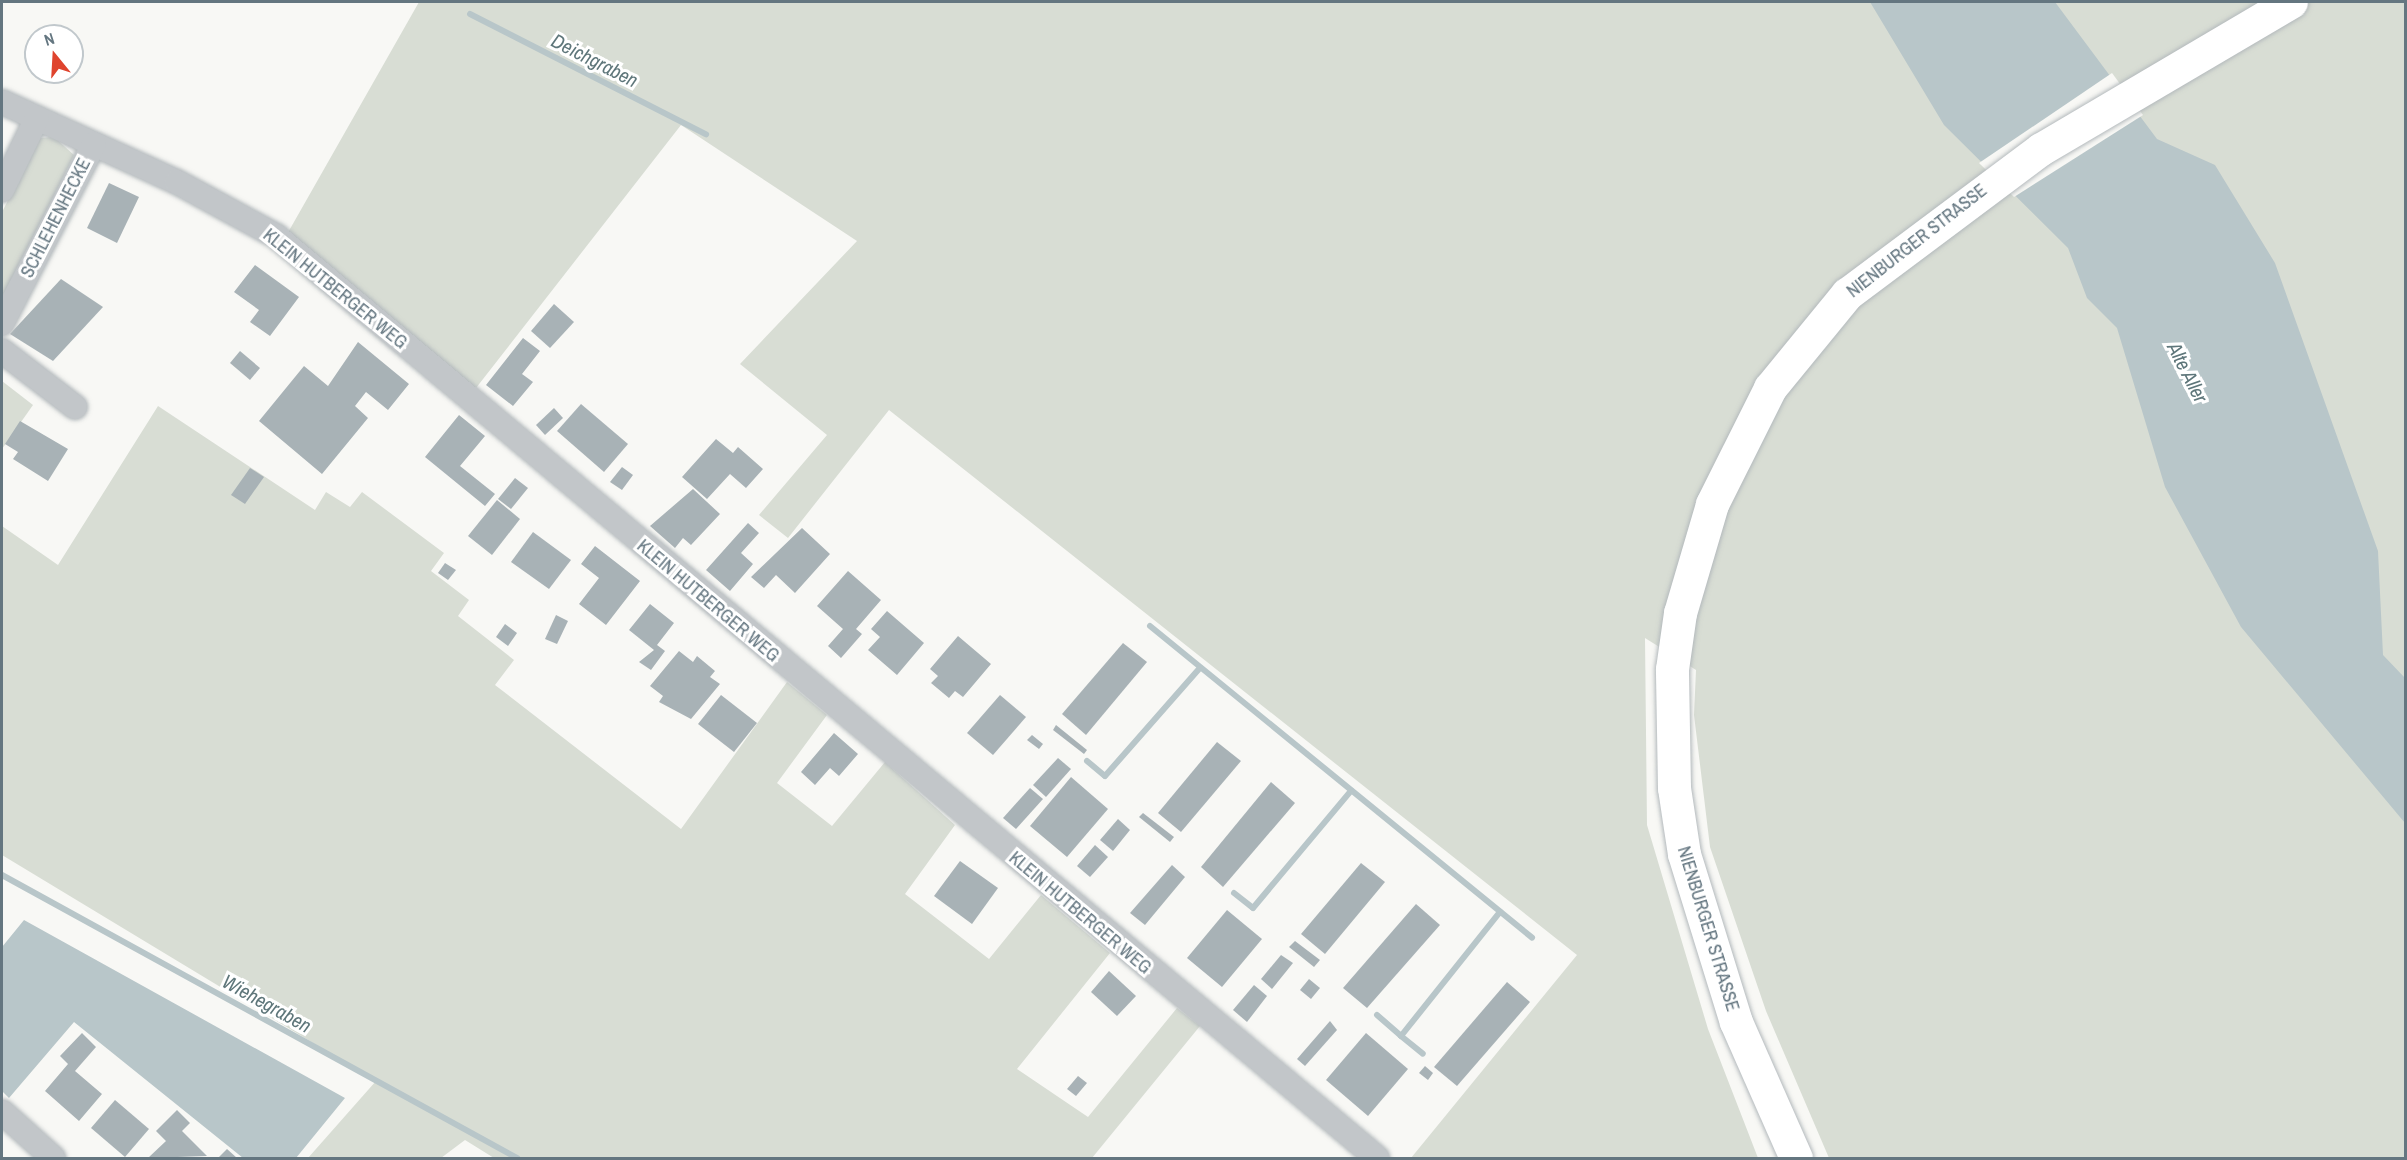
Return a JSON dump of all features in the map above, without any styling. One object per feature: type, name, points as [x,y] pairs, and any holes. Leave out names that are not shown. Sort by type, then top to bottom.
[{"type":"main road","name":"NIENBURGER STRASSE","points":[[1796,1158],[1736,1022],[1684,854],[1674,789],[1672,669],[1680,613],[1712,504],[1770,388],[1847,294],[1904,248],[2126,94],[2291,2]]},
{"type":"street","name":"KLEIN HUTBERGER WEG","points":[[2,102],[94,144],[276,236],[1377,1158]]},
{"type":"street","points":[[2,190],[37,118]]},
{"type":"street","name":"SCHLEHENHECKE","points":[[2,323],[94,144]]},
{"type":"street","points":[[2,351],[75,407]]},
{"type":"street","points":[[2,1112],[53,1158]]},
{"type":"shaded area","points":[[419,2],[2405,2],[2405,1158],[1829,1158],[1766,1011],[1710,847],[1694,715],[1696,670],[1645,638],[1647,825],[1708,1029],[1758,1158],[1411,1158],[1577,955],[889,410],[788,538],[759,515],[827,435],[740,364],[857,241],[681,125],[469,397],[286,236]]},
{"type":"shaded area","points":[[54,137],[74,155],[2,300],[2,212],[40,138]]},
{"type":"shaded area","points":[[2,381],[33,405],[2,449]]},
{"type":"shaded area","points":[[158,406],[315,510],[326,492],[350,507],[362,492],[444,553],[431,571],[469,600],[458,616],[514,660],[495,685],[681,829],[787,682],[827,715],[777,783],[832,826],[885,762],[955,825],[905,894],[989,959],[1041,895],[1110,953],[1017,1069],[1088,1117],[1177,1008],[1200,1026],[1092,1158],[494,1158],[465,1140],[441,1158],[308,1158],[376,1081],[2,855],[2,526],[58,565]]},
{"type":"water","name":"Alte Aller","points":[[1870,2],[2055,2],[2157,139],[2215,165],[2275,263],[2378,551],[2383,655],[2405,678],[2405,823],[2241,627],[2165,487],[2117,328],[2087,298],[2068,248],[1944,125]]},
{"type":"water","points":[[24,920],[345,1098],[296,1158],[243,1158],[74,1022],[9,1098],[2,1091],[2,947]]},
{"type":"pier","points":[[2112,73],[2143,115],[2014,197],[1979,163]]},
{"type":"building","points":[[109,183],[139,197],[117,243],[87,228]]},
{"type":"building","points":[[255,265],[299,297],[270,336],[250,322],[259,310],[234,292]]},
{"type":"building","points":[[61,279],[103,307],[53,361],[10,334]]},
{"type":"building","points":[[554,304],[574,322],[550,348],[531,331]]},
{"type":"building","points":[[523,338],[540,351],[522,374],[533,382],[513,406],[486,385]]},
{"type":"building","points":[[358,342],[409,384],[388,410],[366,392],[355,406],[368,418],[322,474],[259,421],[304,366],[328,386]]},
{"type":"building","points":[[240,351],[260,368],[250,380],[230,363]]},
{"type":"building","points":[[581,404],[628,444],[604,472],[557,431]]},
{"type":"building","points":[[554,408],[563,418],[545,435],[536,425]]},
{"type":"building","points":[[459,415],[485,436],[460,466],[495,494],[485,506],[425,457]]},
{"type":"building","points":[[20,421],[68,449],[48,481],[13,459],[18,452],[5,444]]},
{"type":"building","points":[[716,439],[733,453],[738,447],[763,469],[746,488],[730,474],[707,499],[682,477]]},
{"type":"building","points":[[622,467],[633,475],[622,490],[610,482]]},
{"type":"building","points":[[250,468],[264,477],[245,504],[231,495]]},
{"type":"building","points":[[515,478],[528,488],[511,509],[498,499]]},
{"type":"building","points":[[693,489],[720,514],[691,545],[683,538],[675,548],[650,526]]},
{"type":"building","points":[[497,500],[520,519],[492,555],[468,536]]},
{"type":"building","points":[[748,523],[759,533],[741,553],[753,564],[730,591],[706,570]]},
{"type":"building","points":[[802,528],[830,554],[795,593],[776,575],[764,588],[751,577]]},
{"type":"building","points":[[533,532],[571,560],[549,589],[511,562]]},
{"type":"building","points":[[595,546],[640,581],[606,625],[579,604],[599,578],[581,564]]},
{"type":"building","points":[[445,563],[456,570],[448,580],[438,573]]},
{"type":"building","points":[[848,571],[881,600],[856,629],[862,634],[841,658],[828,646],[843,629],[817,606]]},
{"type":"building","points":[[650,604],[674,623],[657,645],[665,651],[651,670],[639,662],[654,650],[629,630]]},
{"type":"building","points":[[887,611],[924,643],[897,675],[868,650],[880,637],[871,629]]},
{"type":"building","points":[[556,615],[568,621],[557,644],[545,639]]},
{"type":"building","points":[[505,624],[517,633],[508,646],[496,637]]},
{"type":"building","points":[[958,636],[991,664],[963,697],[955,691],[949,698],[931,683],[938,676],[930,669]]},
{"type":"building","points":[[1123,643],[1147,662],[1086,735],[1062,714]]},
{"type":"building","points":[[679,651],[693,662],[697,656],[715,671],[710,677],[720,684],[691,719],[659,702],[663,696],[650,686]]},
{"type":"building","points":[[721,695],[757,723],[734,752],[698,724]]},
{"type":"building","points":[[1000,695],[1026,717],[993,755],[967,733]]},
{"type":"building","points":[[1056,725],[1087,750],[1084,754],[1053,730]]},
{"type":"building","points":[[834,733],[858,754],[839,776],[830,768],[815,785],[801,772]]},
{"type":"building","points":[[1032,735],[1043,744],[1039,749],[1027,740]]},
{"type":"building","points":[[1217,742],[1241,761],[1181,832],[1158,813]]},
{"type":"building","points":[[1058,758],[1071,769],[1046,797],[1033,785]]},
{"type":"building","points":[[1071,777],[1108,809],[1067,857],[1030,826]]},
{"type":"building","points":[[1271,782],[1295,803],[1223,887],[1201,867]]},
{"type":"building","points":[[1030,788],[1043,799],[1016,829],[1003,818]]},
{"type":"building","points":[[1143,813],[1174,837],[1170,842],[1139,817]]},
{"type":"building","points":[[1118,819],[1130,830],[1113,851],[1100,840]]},
{"type":"building","points":[[1095,845],[1108,857],[1090,877],[1077,866]]},
{"type":"building","points":[[960,861],[998,888],[972,924],[934,896]]},
{"type":"building","points":[[1361,863],[1385,882],[1325,954],[1301,934]]},
{"type":"building","points":[[1172,865],[1185,877],[1145,925],[1130,913]]},
{"type":"building","points":[[1416,904],[1440,925],[1367,1008],[1343,988]]},
{"type":"building","points":[[1227,910],[1262,939],[1222,987],[1187,958]]},
{"type":"building","points":[[1295,941],[1320,960],[1314,967],[1289,947]]},
{"type":"building","points":[[1281,955],[1293,963],[1272,989],[1261,979]]},
{"type":"building","points":[[1109,971],[1136,996],[1117,1016],[1091,992]]},
{"type":"building","points":[[1309,979],[1320,988],[1311,999],[1300,990]]},
{"type":"building","points":[[1507,982],[1530,1002],[1457,1086],[1434,1067]]},
{"type":"building","points":[[1254,985],[1267,996],[1247,1022],[1233,1010]]},
{"type":"building","points":[[1330,1021],[1337,1030],[1305,1066],[1297,1059]]},
{"type":"building","points":[[82,1033],[96,1047],[75,1071],[102,1094],[79,1121],[45,1091],[68,1064],[60,1056]]},
{"type":"building","points":[[1366,1033],[1408,1069],[1368,1116],[1326,1080]]},
{"type":"building","points":[[1425,1066],[1433,1073],[1428,1080],[1419,1073]]},
{"type":"building","points":[[1078,1076],[1087,1083],[1076,1096],[1067,1089]]},
{"type":"building","points":[[115,1100],[149,1129],[125,1157],[91,1128]]},
{"type":"building","points":[[177,1110],[190,1123],[182,1131],[207,1156],[148,1158],[166,1141],[156,1131]]},
{"type":"building","points":[[227,1149],[237,1158],[218,1158]]},
{"type":"waterway","name":"Deichgraben","points":[[470,14],[706,134]]},
{"type":"waterway","points":[[1150,626],[1532,938]]},
{"type":"waterway","points":[[1087,761],[1105,776],[1200,668]]},
{"type":"waterway","points":[[1234,893],[1253,908],[1351,791]]},
{"type":"waterway","name":"Wiehegraben","points":[[2,875],[517,1158]]},
{"type":"waterway","points":[[1377,1015],[1401,1036],[1500,912]]},
{"type":"waterway","points":[[1401,1036],[1423,1054]]}]
